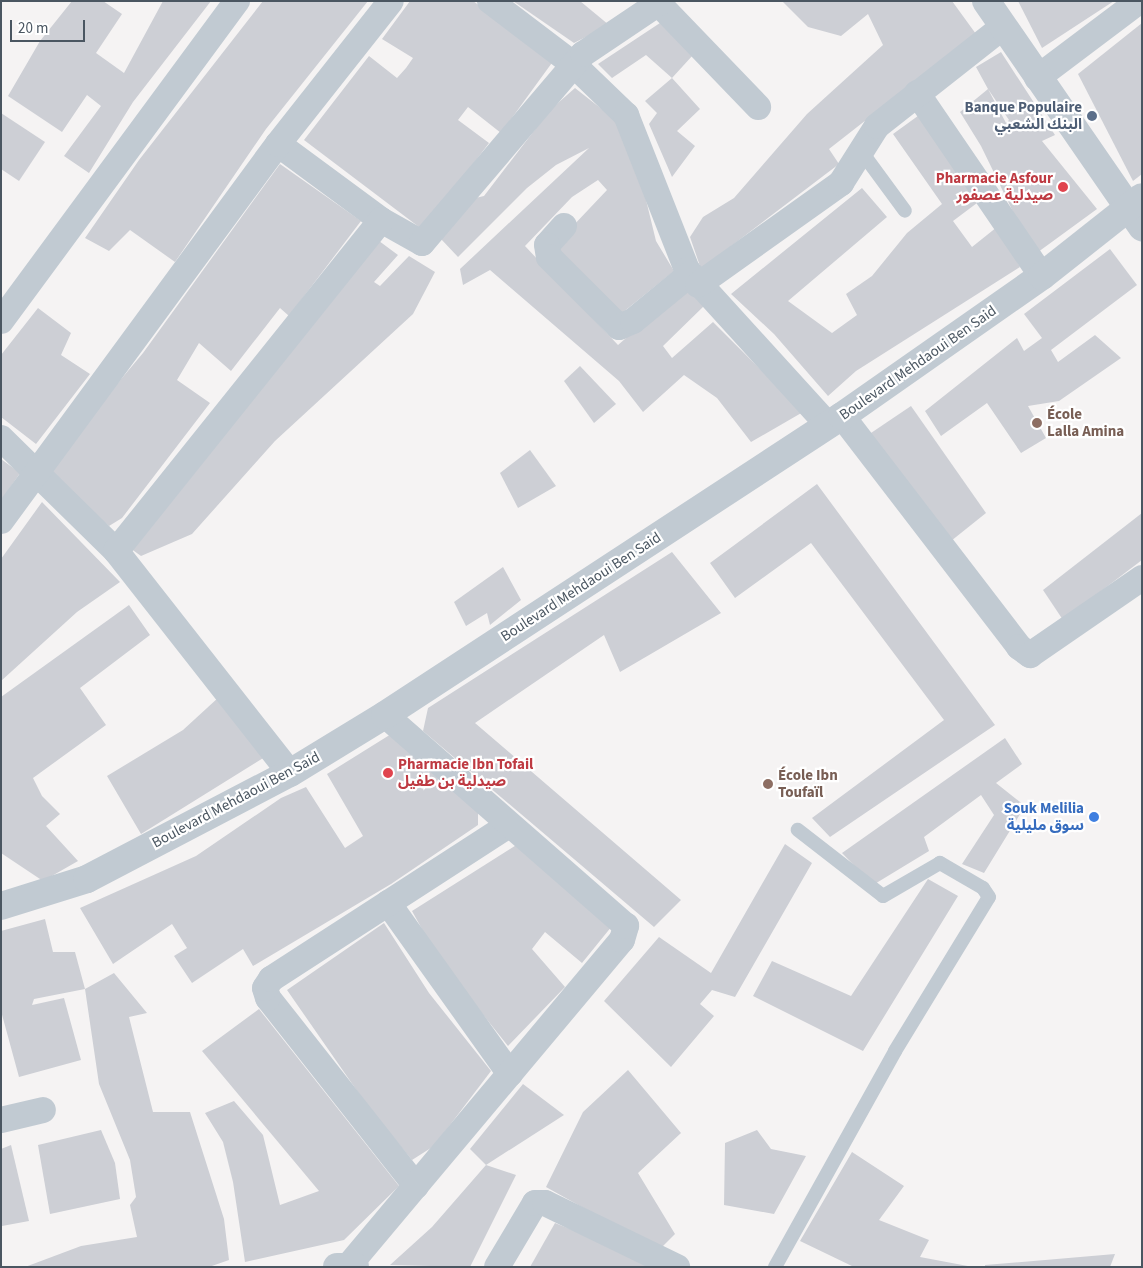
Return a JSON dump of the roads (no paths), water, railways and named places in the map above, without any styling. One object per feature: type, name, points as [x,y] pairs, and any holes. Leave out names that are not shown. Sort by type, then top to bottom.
[{"type":"street","points":[[1,321],[237,1]]},
{"type":"street","points":[[1,521],[278,144],[391,1]]},
{"type":"street","points":[[490,1],[573,64],[626,115],[694,279],[835,421],[1019,647],[1030,655],[1142,578]]},
{"type":"street","points":[[986,1],[1038,78],[1137,211]]},
{"type":"street","points":[[1038,78],[1138,1]]},
{"type":"street","points":[[278,144],[414,242],[428,238],[573,64],[661,2],[758,107]]},
{"type":"street","points":[[564,226],[547,245],[549,257],[619,327],[633,321],[841,183],[877,126],[1003,27]]},
{"type":"street","points":[[917,93],[1042,276]]},
{"type":"street","name":"Boulevard Mehdaoui Ben Said","points":[[1,906],[87,878],[290,773],[385,715],[835,421],[1137,211]]},
{"type":"street","points":[[116,551],[381,220]]},
{"type":"street","points":[[1,438],[38,472],[116,551],[290,773]]},
{"type":"street","points":[[347,1266],[622,940],[626,926],[385,715]]},
{"type":"street","points":[[416,1186],[268,998],[265,988],[271,978],[509,825]]},
{"type":"street","points":[[388,903],[510,1074]]},
{"type":"street","points":[[1,1120],[43,1110]]},
{"type":"street","points":[[497,1267],[535,1203],[545,1203],[677,1267]]},
{"type":"lane","points":[[861,151],[905,211]]},
{"type":"lane","points":[[775,1267],[895,1051],[988,897],[982,888],[940,863],[884,896],[798,830]]},
{"type":"place","name":"Banque Populaire البنك الشعبي","points":[[1092,116]]},
{"type":"place","name":"Pharmacie Asfour صيدلية عصفور","points":[[1063,187]]},
{"type":"place","name":"École Lalla Amina","points":[[1037,423]]},
{"type":"place","name":"Pharmacie Ibn Tofail صيدلية بن طفيل","points":[[388,773]]},
{"type":"place","name":"École Ibn Toufaïl","points":[[768,784]]},
{"type":"place","name":"Souk Melilia سوق مليلية","points":[[1094,817]]}]
